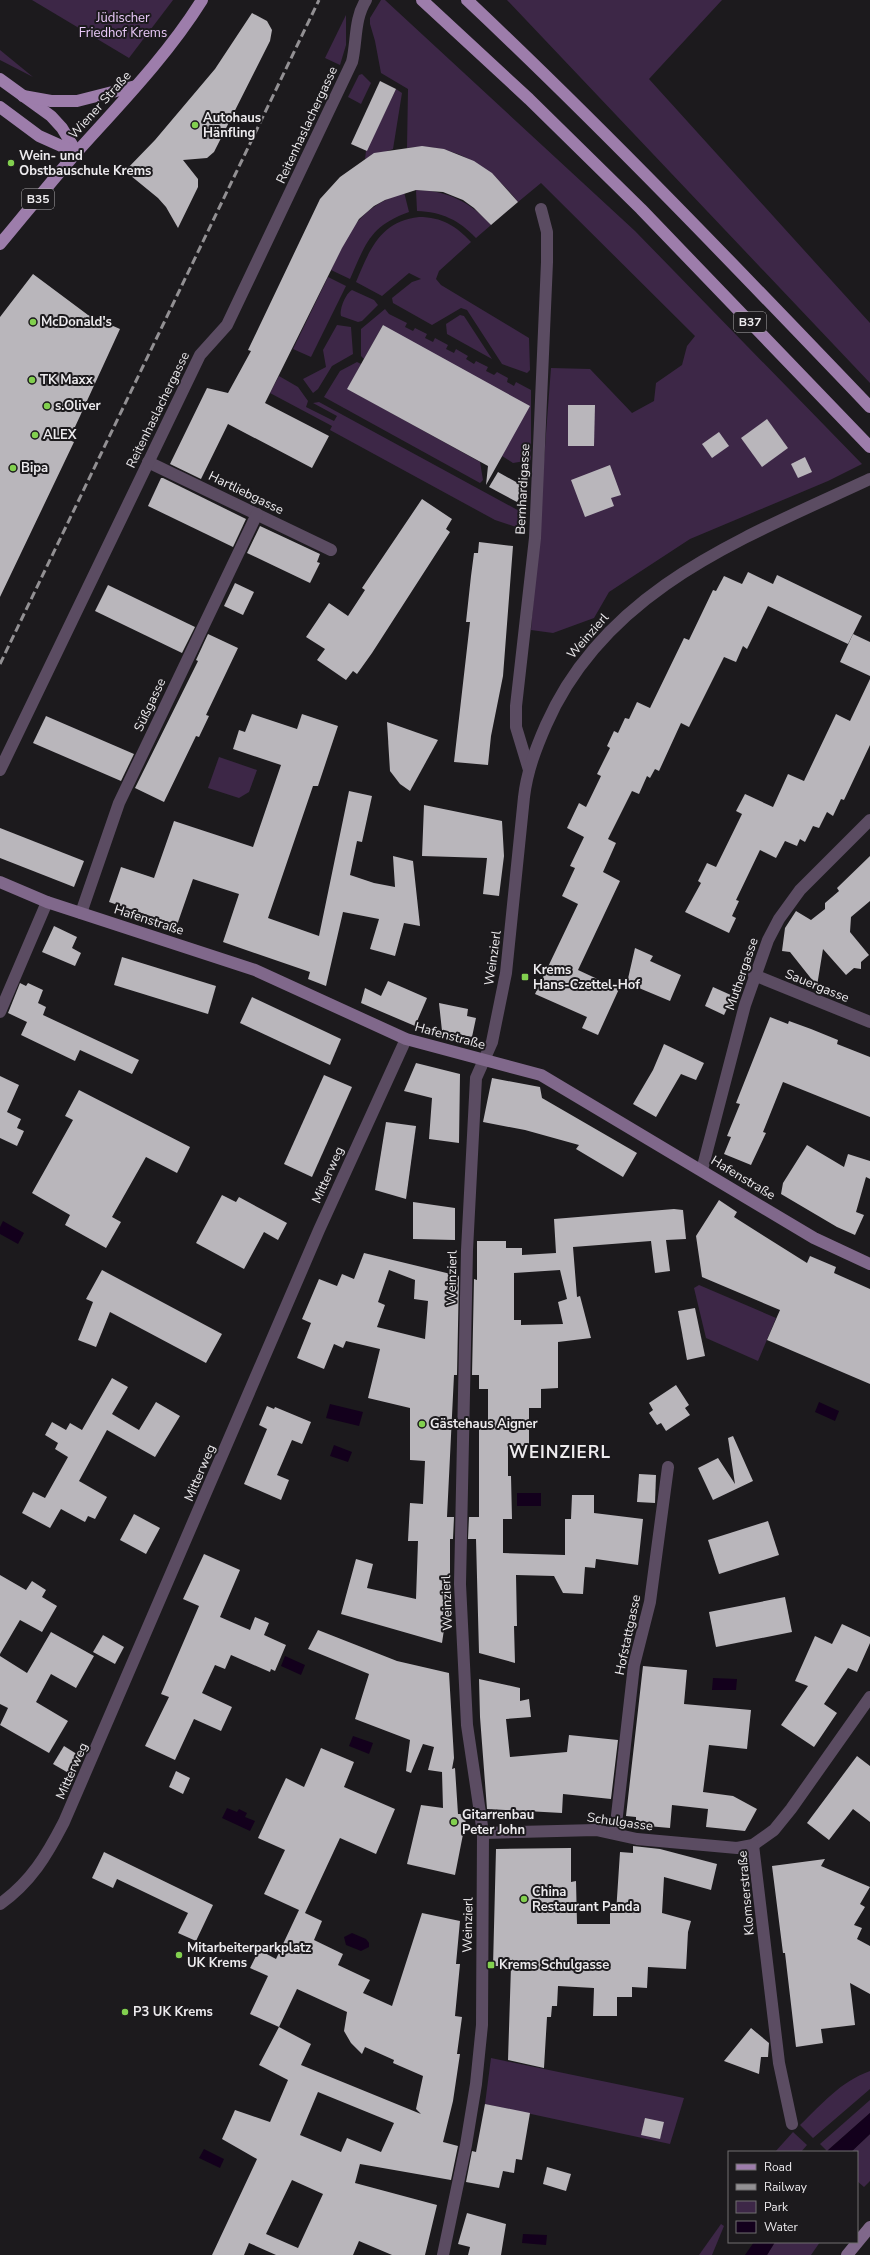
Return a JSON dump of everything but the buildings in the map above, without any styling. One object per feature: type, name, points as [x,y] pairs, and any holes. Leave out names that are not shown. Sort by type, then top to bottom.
[{"type":"main road","name":"Wiener Straße","points":[[0,244],[173,42],[202,0]]},
{"type":"main road","name":"B37","points":[[422,0],[529,98],[642,209],[870,447]]},
{"type":"main road","name":"B37","points":[[467,0],[548,76],[662,189],[870,407]]},
{"type":"main road","points":[[0,79],[50,116],[62,128],[77,153]]},
{"type":"main road","points":[[23,96],[51,101],[77,101],[136,86]]},
{"type":"main road","points":[[0,107],[39,136],[77,153]]},
{"type":"street","name":"Reitenhaslachergasse","points":[[0,770],[200,355],[227,325],[352,62],[356,46],[356,21],[366,0]]},
{"type":"street","name":"Bernhardigasse","points":[[529,770],[516,727],[516,720],[535,538],[547,262],[547,232],[541,209]]},
{"type":"street","name":"Hartliebgasse","points":[[148,462],[331,550]]},
{"type":"street","name":"Weinzierl","points":[[444,2255],[476,2084],[482,2025],[483,1833],[467,1725],[460,1584],[467,1250],[476,1078],[492,1042],[506,973],[524,797],[529,770],[556,702],[579,666],[608,632],[636,606],[675,576],[710,555],[870,479]]},
{"type":"street","name":"Süßgasse","points":[[80,913],[119,803],[257,514]]},
{"type":"street","name":"Muthergasse","points":[[702,1170],[754,975],[779,919],[800,890],[870,820]]},
{"type":"street","name":"Hafenstraße","points":[[0,882],[48,902],[255,970],[406,1039],[541,1075],[814,1238],[870,1264]]},
{"type":"street","points":[[0,1012],[48,902]]},
{"type":"street","name":"Sauergasse","points":[[754,975],[870,1022]]},
{"type":"street","name":"Mitterweg","points":[[0,1904],[30,1879],[43,1861],[64,1822],[319,1230],[406,1039]]},
{"type":"street","name":"Hofstattgasse","points":[[615,1833],[634,1665],[650,1602],[668,1467]]},
{"type":"street","name":"Klomserstraße","points":[[792,2124],[779,2063],[753,1845],[774,1830],[791,1810],[870,1697]]},
{"type":"street","name":"Schulgasse","points":[[483,1833],[596,1830],[637,1839],[737,1848],[753,1845]]},
{"type":"street","points":[[858,2242],[870,2227]]},
{"type":"street","points":[[847,2255],[857,2243]]},
{"type":"green space","name":"Jüdischer Friedhof Krems","points":[[32,0],[173,0],[129,58]]},
{"type":"green space","points":[[381,0],[385,0],[635,231],[862,464],[828,481],[690,539],[609,592],[594,618],[553,633],[531,630],[551,368],[590,369],[632,413],[654,401],[656,383],[682,365],[687,346],[695,336],[541,183],[518,202],[495,178],[470,160],[455,153],[440,149],[424,147],[407,148],[408,89],[381,73],[370,24],[370,18]]},
{"type":"green space","points":[[507,0],[722,0],[649,79],[870,323],[870,383]]},
{"type":"green space","points":[[346,15],[346,45],[340,65],[325,58]]},
{"type":"green space","points":[[0,50],[33,77],[0,60]]},
{"type":"green space","points":[[362,74],[371,83],[361,104],[348,97],[359,75]]},
{"type":"green space","points":[[396,89],[402,93],[393,149],[365,159],[366,151]]},
{"type":"green space","points":[[416,190],[438,192],[457,199],[475,210],[491,225],[476,238],[463,226],[450,218],[434,213],[417,211]]},
{"type":"green space","points":[[404,192],[409,212],[396,217],[377,230],[360,255],[350,279],[331,270],[344,242],[366,213],[376,205]]},
{"type":"green space","points":[[419,217],[427,217],[442,221],[460,231],[471,242],[439,271],[436,279],[441,285],[529,338],[530,370],[527,373],[502,364],[467,310],[461,308],[432,325],[393,303],[392,298],[412,282],[421,279],[409,273],[382,296],[356,282],[371,249],[385,231],[395,224]]},
{"type":"green space","points":[[328,277],[346,286],[311,357],[293,349]]},
{"type":"green space","points":[[352,290],[374,300],[378,305],[362,321],[358,322],[341,316],[341,309],[347,294]]},
{"type":"green space","points":[[385,309],[389,314],[407,323],[405,327],[413,331],[415,328],[427,334],[425,338],[433,342],[435,338],[448,345],[446,349],[454,353],[456,349],[468,356],[466,359],[474,364],[476,361],[488,367],[486,371],[494,375],[497,372],[508,378],[507,382],[514,386],[516,382],[531,390],[531,460],[513,463],[502,456],[383,325],[364,359],[361,356],[361,329]]},
{"type":"green space","points":[[460,315],[464,316],[492,359],[447,334],[446,324]]},
{"type":"green space","points":[[337,325],[351,327],[353,354],[332,366],[318,389],[313,393],[303,379],[326,367],[323,350]]},
{"type":"green space","points":[[357,362],[361,364],[348,389],[480,462],[483,480],[480,483],[324,397],[340,371]]},
{"type":"green space","points":[[279,376],[298,387],[308,401],[306,407],[334,421],[337,416],[313,403],[319,402],[523,513],[516,527],[495,520],[330,430],[332,426],[270,393]]},
{"type":"green space","points":[[219,757],[257,770],[249,792],[239,798],[208,788]]},
{"type":"green space","points":[[699,1285],[776,1318],[758,1361],[706,1338],[694,1288]]},
{"type":"green space","points":[[491,2058],[684,2098],[670,2144],[485,2104]]},
{"type":"green space","points":[[870,2071],[870,2089],[813,2138],[800,2125],[824,2101],[841,2087]]},
{"type":"green space","points":[[870,2100],[870,2113],[827,2151],[820,2144]]},
{"type":"green space","points":[[793,2132],[807,2145],[802,2151],[776,2151]]},
{"type":"green space","points":[[870,2134],[870,2181],[864,2187],[858,2182],[858,2151],[852,2151]]},
{"type":"green space","points":[[721,2224],[724,2226],[712,2255],[699,2255]]},
{"type":"green space","points":[[774,2243],[819,2243],[811,2255],[767,2255]]},
{"type":"water","points":[[3,1221],[24,1233],[18,1244],[0,1234],[0,1227]]},
{"type":"water","points":[[819,1402],[839,1411],[835,1421],[815,1412]]},
{"type":"water","points":[[330,1404],[363,1412],[359,1426],[326,1418]]},
{"type":"water","points":[[334,1445],[352,1452],[348,1462],[330,1456]]},
{"type":"water","points":[[517,1493],[541,1493],[541,1506],[517,1506]]},
{"type":"water","points":[[285,1656],[305,1665],[301,1675],[281,1666]]},
{"type":"water","points":[[713,1678],[737,1679],[736,1690],[712,1690]]},
{"type":"water","points":[[353,1736],[373,1743],[369,1754],[349,1746]]},
{"type":"water","points":[[227,1808],[237,1812],[239,1809],[247,1813],[245,1817],[255,1821],[250,1831],[222,1818]]},
{"type":"water","points":[[352,1933],[366,1939],[369,1943],[369,1947],[361,1951],[346,1945],[344,1937]]},
{"type":"water","points":[[870,2113],[870,2134],[852,2151],[827,2151]]},
{"type":"water","points":[[204,2149],[224,2159],[220,2168],[199,2158]]},
{"type":"water","points":[[523,2234],[547,2235],[546,2245],[522,2243]]},
{"type":"water","points":[[753,2243],[774,2243],[767,2255],[745,2255]]},
{"type":"railway","points":[[0,664],[319,0]]},
{"type":"place","name":"Autohaus Hänfling","points":[[195,125]]},
{"type":"place","name":"Wein- und Obstbauschule Krems","points":[[11,163]]},
{"type":"place","name":"McDonald's","points":[[33,322]]},
{"type":"place","name":"TK Maxx","points":[[32,380]]},
{"type":"place","name":"s.Oliver","points":[[47,406]]},
{"type":"place","name":"ALEX","points":[[35,435]]},
{"type":"place","name":"Bipa","points":[[13,468]]},
{"type":"place","name":"Krems Hans-Czettel-Hof","points":[[525,977]]},
{"type":"place","name":"Gästehaus Aigner","points":[[422,1424]]},
{"type":"place","name":"Gitarrenbau Peter John","points":[[454,1822]]},
{"type":"place","name":"China Restaurant Panda","points":[[524,1899]]},
{"type":"place","name":"Mitarbeiterparkplatz UK Krems","points":[[179,1955]]},
{"type":"place","name":"Krems Schulgasse","points":[[491,1965]]},
{"type":"place","name":"P3 UK Krems","points":[[125,2012]]},
{"type":"district","name":"WEINZIERL","points":[[560,1452]]}]
